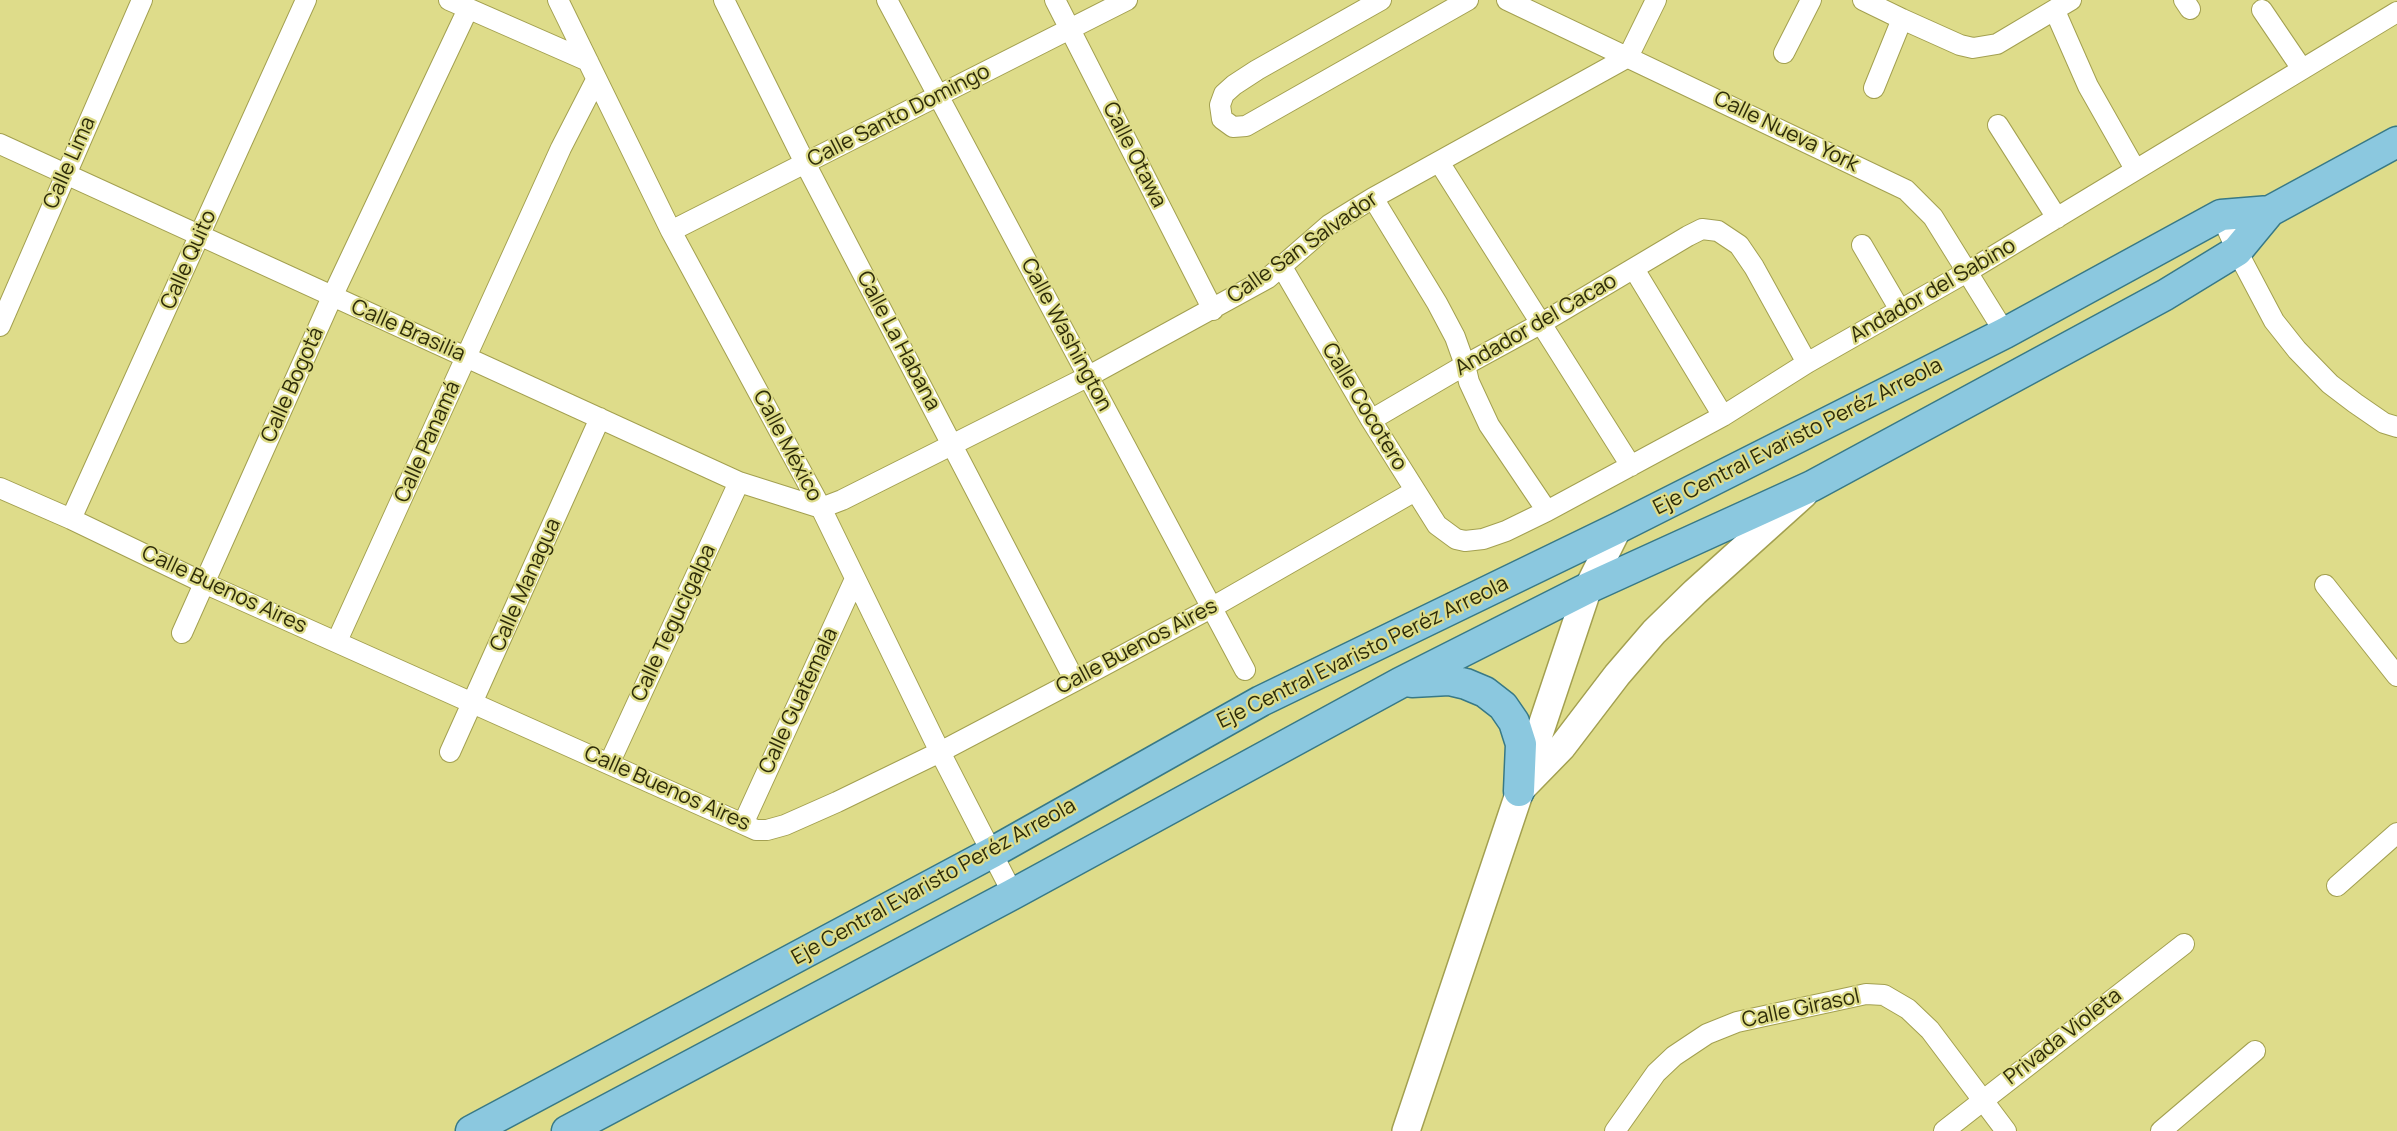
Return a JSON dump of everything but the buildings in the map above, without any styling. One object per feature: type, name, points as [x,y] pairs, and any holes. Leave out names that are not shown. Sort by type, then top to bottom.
[{"type":"main road","name":"Eje Central Evaristo Peréz Arreola","points":[[567,1131],[1013,894],[1400,683],[1588,588],[1812,486],[2165,295],[2237,252],[2270,211],[2397,142]]},
{"type":"main road","name":"Eje Central Evaristo Peréz Arreola","points":[[471,1131],[993,852],[1261,701],[1618,528],[2005,333],[2221,215],[2270,211]]},
{"type":"main road","points":[[1519,791],[1562,747],[1617,675],[1654,632],[1812,486]]},
{"type":"main road","points":[[1407,1131],[1588,588],[1618,528]]},
{"type":"main road","points":[[1400,683],[1449,680],[1485,692],[1503,706],[1514,722],[1521,744],[1519,791]]},
{"type":"main road","points":[[647,1036],[668,1077]]},
{"type":"street","name":"Calle Lima","points":[[0,327],[142,0]]},
{"type":"street","name":"Calle Quito","points":[[71,519],[306,0]]},
{"type":"street","points":[[449,0],[588,61]]},
{"type":"street","name":"Calle México","points":[[558,0],[671,231],[821,508],[940,752],[1013,894]]},
{"type":"street","name":"Calle La Habana","points":[[724,0],[805,163],[1075,681]]},
{"type":"street","name":"Calle Washington","points":[[887,0],[1245,670]]},
{"type":"street","name":"Calle Otawa","points":[[1055,0],[1213,310]]},
{"type":"street","name":"Calle Santo Domingo","points":[[671,231],[1127,0]]},
{"type":"street","points":[[1381,0],[1234,85],[1224,94],[1220,105],[1222,119],[1233,127],[1246,126],[1468,0]]},
{"type":"street","name":"Calle Nueva York","points":[[1508,0],[1906,190],[1933,217],[2005,333]]},
{"type":"street","points":[[1628,57],[1656,0]]},
{"type":"street","points":[[1784,52],[1810,0]]},
{"type":"street","points":[[1863,0],[1902,19],[1973,48],[1997,44],[2063,5],[2088,86],[2135,169]]},
{"type":"street","name":"Calle Bogotá","points":[[182,633],[332,297],[468,9]]},
{"type":"street","points":[[2262,10],[2302,69]]},
{"type":"street","name":"Andador del Sabino","points":[[1455,538],[1483,539],[1506,531],[1723,416],[1807,363],[1967,272],[2397,12]]},
{"type":"street","points":[[1874,88],[1902,19]]},
{"type":"street","name":"Calle San Salvador","points":[[821,508],[842,500],[1089,376],[1213,310],[1268,278],[1329,225],[1373,198],[1628,57]]},
{"type":"street","name":"Calle Panamá","points":[[337,641],[561,148],[596,80]]},
{"type":"street","points":[[1998,125],[2056,218]]},
{"type":"street","name":"Calle Brasilia","points":[[0,144],[199,237],[739,482],[821,508]]},
{"type":"street","points":[[1439,162],[1631,466]]},
{"type":"street","points":[[1373,198],[1437,303],[1466,364],[1469,382],[1489,425],[1547,511]]},
{"type":"street","points":[[2221,215],[2237,252],[2274,321],[2297,350],[2330,384],[2384,423],[2397,427]]},
{"type":"street","name":"Andador del Cacao","points":[[1371,420],[1702,229],[1718,231],[1739,245],[1754,267],[1807,363]]},
{"type":"street","points":[[1862,245],[1900,310]]},
{"type":"street","name":"Calle Cocotero","points":[[1282,267],[1415,491],[1437,525],[1455,538]]},
{"type":"street","points":[[1634,269],[1723,416]]},
{"type":"street","name":"Calle Managua","points":[[450,752],[600,418]]},
{"type":"street","name":"Calle Tegucigalpa","points":[[609,764],[739,482]]},
{"type":"street","name":"Calle Buenos Aires","points":[[0,488],[71,519],[204,583],[756,830],[767,830],[785,825],[940,752],[1211,608],[1415,491]]},
{"type":"street","name":"Calle Guatemala","points":[[743,824],[855,579]]},
{"type":"street","points":[[2325,585],[2397,676]]},
{"type":"street","points":[[2337,886],[2397,833]]},
{"type":"street","name":"Privada Violeta","points":[[1944,1131],[2184,944]]},
{"type":"street","name":"Calle Girasol","points":[[1615,1131],[1656,1073],[1674,1056],[1700,1038],[1737,1022],[1866,994],[1884,995],[1908,1009],[1930,1030],[2006,1131]]},
{"type":"street","points":[[2161,1131],[2255,1051]]}]
